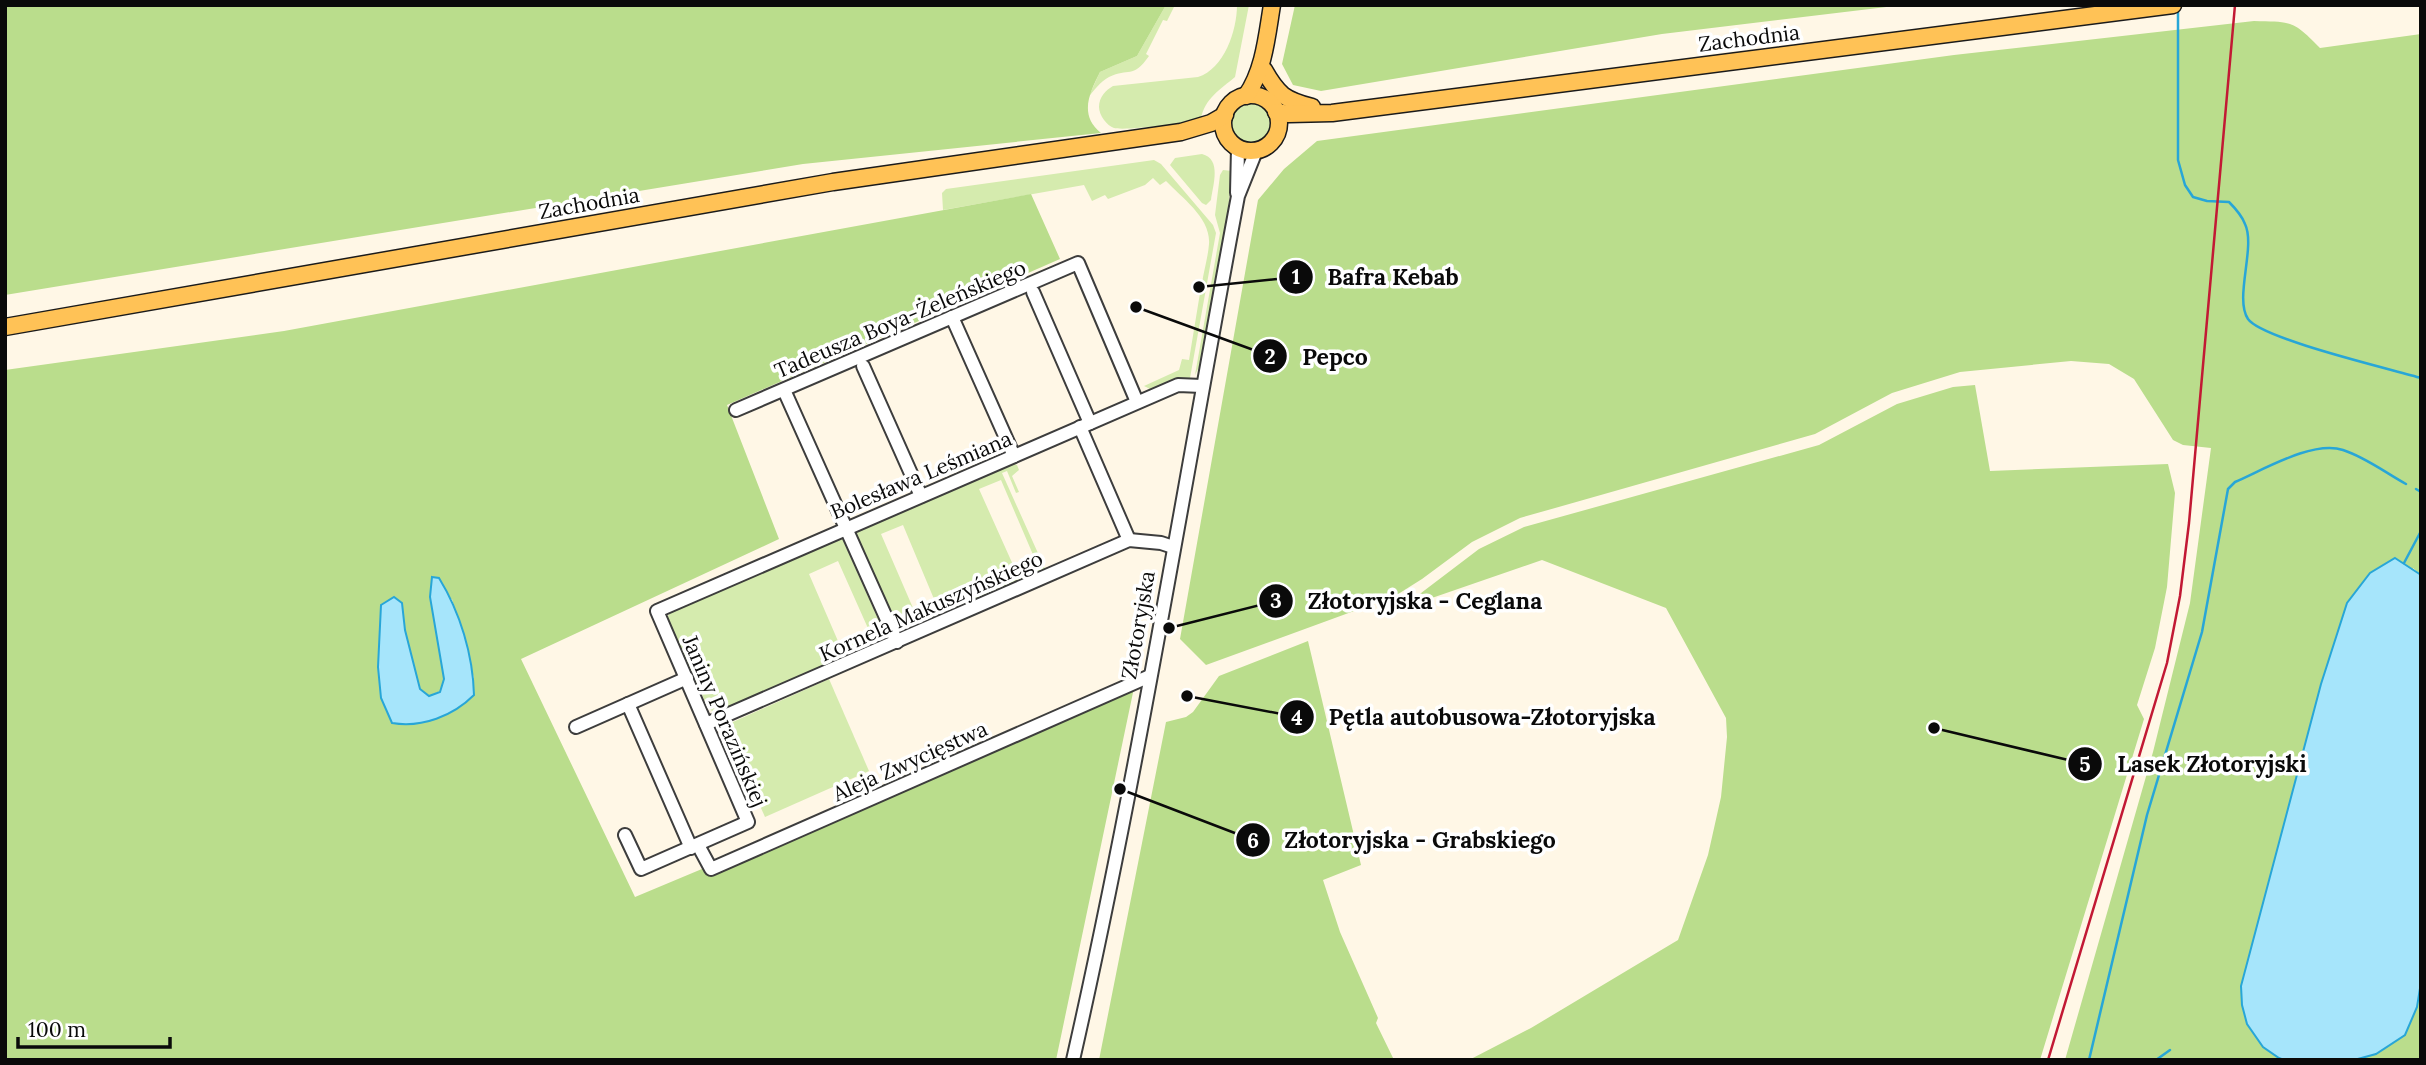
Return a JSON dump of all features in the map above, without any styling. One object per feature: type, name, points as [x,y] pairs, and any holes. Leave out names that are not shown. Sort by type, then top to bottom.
[{"type":"main road","points":[[1246,96],[1264,52],[1272,5]]},
{"type":"main road","name":"Zachodnia","points":[[1272,106],[1289,114],[1332,113],[2172,5]]},
{"type":"main road","points":[[1264,52],[1263,86],[1279,120],[1277,133],[1270,144],[1255,151],[1232,142],[1223,126],[1225,115],[1234,102],[1246,96],[1259,97],[1272,106]]},
{"type":"main road","points":[[1264,69],[1275,89],[1283,97],[1332,113]]},
{"type":"main road","name":"Zachodnia","points":[[1277,133],[1292,124],[1332,113]]},
{"type":"main road","name":"Zachodnia","points":[[5,327],[833,182],[1181,132],[1211,123],[1225,115]]},
{"type":"main road","name":"Zachodnia","points":[[1181,132],[1218,134],[1232,142]]},
{"type":"street","name":"Złotoryjska","points":[[1232,142],[1238,196]]},
{"type":"street","name":"Złotoryjska","points":[[1073,1060],[1099,946],[1238,196],[1255,151]]},
{"type":"street","name":"Tadeusza Boya-Żeleńskiego","points":[[736,410],[1078,263],[1137,402]]},
{"type":"street","points":[[1033,292],[1129,540],[1173,547]]},
{"type":"street","points":[[952,317],[1014,456]]},
{"type":"street","points":[[863,366],[921,496]]},
{"type":"street","name":"Bolesława Leśmiana","points":[[657,611],[1178,385],[1202,386]]},
{"type":"street","points":[[784,390],[897,642]]},
{"type":"street","name":"Kornela Makuszyńskiego","points":[[706,724],[1129,540]]},
{"type":"street","name":"Janiny Porazińskiej","points":[[625,835],[641,869],[748,822],[657,611]]},
{"type":"street","name":"Aleja Zwycięstwa","points":[[694,847],[711,869],[1150,676]]},
{"type":"street","points":[[576,727],[687,678]]},
{"type":"street","points":[[628,704],[694,847]]},
{"type":"green space","points":[[5,5],[1166,5],[1137,56],[1100,72],[1092,88],[1088,112],[1094,126],[1101,133],[803,164],[5,295]]},
{"type":"green space","points":[[1166,5],[1175,5],[1167,21],[1163,20],[1146,54],[1149,56],[1134,71],[1106,79],[1088,98],[1100,72],[1137,56]]},
{"type":"green space","points":[[1237,5],[1249,5],[1235,77],[1209,100],[1201,119],[1131,128],[1114,128],[1106,123],[1100,113],[1099,103],[1103,94],[1113,86],[1198,77],[1215,66],[1232,37]]},
{"type":"green space","points":[[1295,5],[1903,5],[1662,34],[1321,91],[1293,85],[1282,64]]},
{"type":"green space","points":[[2254,21],[2291,24],[2304,32],[2320,48],[2421,34],[2421,575],[2413,568],[2279,1058],[2284,1060],[2065,1060],[2153,752],[2190,603],[2211,448],[2183,445],[2173,440],[2134,379],[2109,364],[2071,361],[1960,372],[1892,393],[1815,434],[1520,518],[1472,542],[1395,596],[1206,665],[1180,639],[1258,200],[1284,169],[1317,141],[1954,55]]},
{"type":"green space","points":[[1251,104],[1265,109],[1270,123],[1265,137],[1251,142],[1237,137],[1232,123],[1237,109]]},
{"type":"green space","points":[[1202,154],[1212,161],[1215,173],[1211,200],[1206,205],[1170,165],[1175,158]]},
{"type":"green space","points":[[1154,160],[1161,164],[1213,225],[1216,233],[1190,378],[1176,378],[1152,390],[1144,386],[1179,370],[1182,359],[1189,360],[1200,293],[1194,291],[1195,282],[1202,283],[1209,244],[1200,217],[1166,181],[1160,185],[1153,178],[1145,185],[1108,199],[1105,195],[1092,201],[1084,185],[943,210],[942,193],[946,189]]},
{"type":"green space","points":[[1223,170],[1232,171],[1227,221],[1199,367],[1195,375],[1220,233],[1215,215]]},
{"type":"green space","points":[[1031,194],[1060,259],[727,405],[779,539],[521,659],[635,897],[1135,683],[1056,1060],[5,1060],[5,370],[284,331]],"holes":[[[430,597],[452,599],[474,678],[392,723],[381,698],[378,667],[381,605],[402,603],[405,630],[420,689],[429,696],[440,691],[444,679]]]},
{"type":"green space","points":[[1975,385],[1990,471],[2168,464],[2175,493],[2167,587],[2155,648],[2137,705],[2144,719],[2040,1060],[1469,1060],[1531,1028],[1678,940],[1708,855],[1721,797],[1727,737],[1726,718],[1666,608],[1542,560],[1400,609],[1479,549],[1524,527],[1819,445],[1897,404],[1953,387]]},
{"type":"green space","points":[[1012,463],[1017,465],[1019,470],[1012,476],[1019,492],[1016,493],[1007,471],[1002,473],[1046,571],[915,628],[893,628],[853,538],[861,528]],"holes":[[[1001,480],[1034,557],[1014,567],[979,489]],[[903,525],[934,599],[913,608],[881,534]]]},
{"type":"green space","points":[[842,538],[883,630],[881,640],[715,713],[708,708],[667,617],[671,612]],"holes":[[[838,561],[871,635],[841,648],[809,574]]]},
{"type":"green space","points":[[1308,641],[1361,865],[1323,880],[1340,932],[1378,1018],[1376,1023],[1394,1060],[1099,1060],[1166,722],[1186,717],[1193,712],[1219,676]]},
{"type":"green space","points":[[829,679],[869,771],[765,817],[724,726]]},
{"type":"green space","points":[[2421,982],[2421,1060],[2354,1060],[2376,1054],[2417,1007]]},
{"type":"water","points":[[2395,558],[2421,575],[2421,982],[2417,1007],[2405,1035],[2376,1054],[2354,1060],[2284,1060],[2263,1047],[2247,1024],[2241,986],[2321,684],[2347,603],[2370,573]]},
{"type":"water","points":[[432,577],[439,578],[459,619],[468,649],[474,695],[457,709],[436,719],[415,724],[392,723],[381,698],[378,667],[381,605],[394,597],[402,603],[405,630],[420,689],[429,696],[440,692],[444,679],[430,597]]},
{"type":"waterway","points":[[2178,9],[2178,160],[2185,185],[2193,197],[2229,202],[2244,221],[2248,246],[2243,299],[2248,319],[2258,327],[2301,344],[2421,378]]},
{"type":"waterway","points":[[2089,1060],[2147,815],[2202,632],[2228,489],[2235,482],[2288,458],[2317,449],[2331,448],[2359,457],[2406,484]]},
{"type":"waterway","points":[[2416,489],[2421,492]]},
{"type":"waterway","points":[[2404,563],[2421,531]]},
{"type":"waterway","points":[[2156,1060],[2170,1050]]},
{"type":"railway","points":[[2048,1060],[2167,663],[2180,596],[2189,523],[2235,5]]},
{"type":"place","name":"Bafra Kebab","points":[[1199,287]]},
{"type":"place","name":"Pepco","points":[[1136,307]]},
{"type":"place","name":"Złotoryjska - Ceglana","points":[[1169,628]]},
{"type":"place","name":"Pętla autobusowa-Złotoryjska","points":[[1187,696]]},
{"type":"place","name":"Lasek Złotoryjski","points":[[1934,728]]},
{"type":"place","name":"Złotoryjska - Grabskiego","points":[[1120,789]]}]
